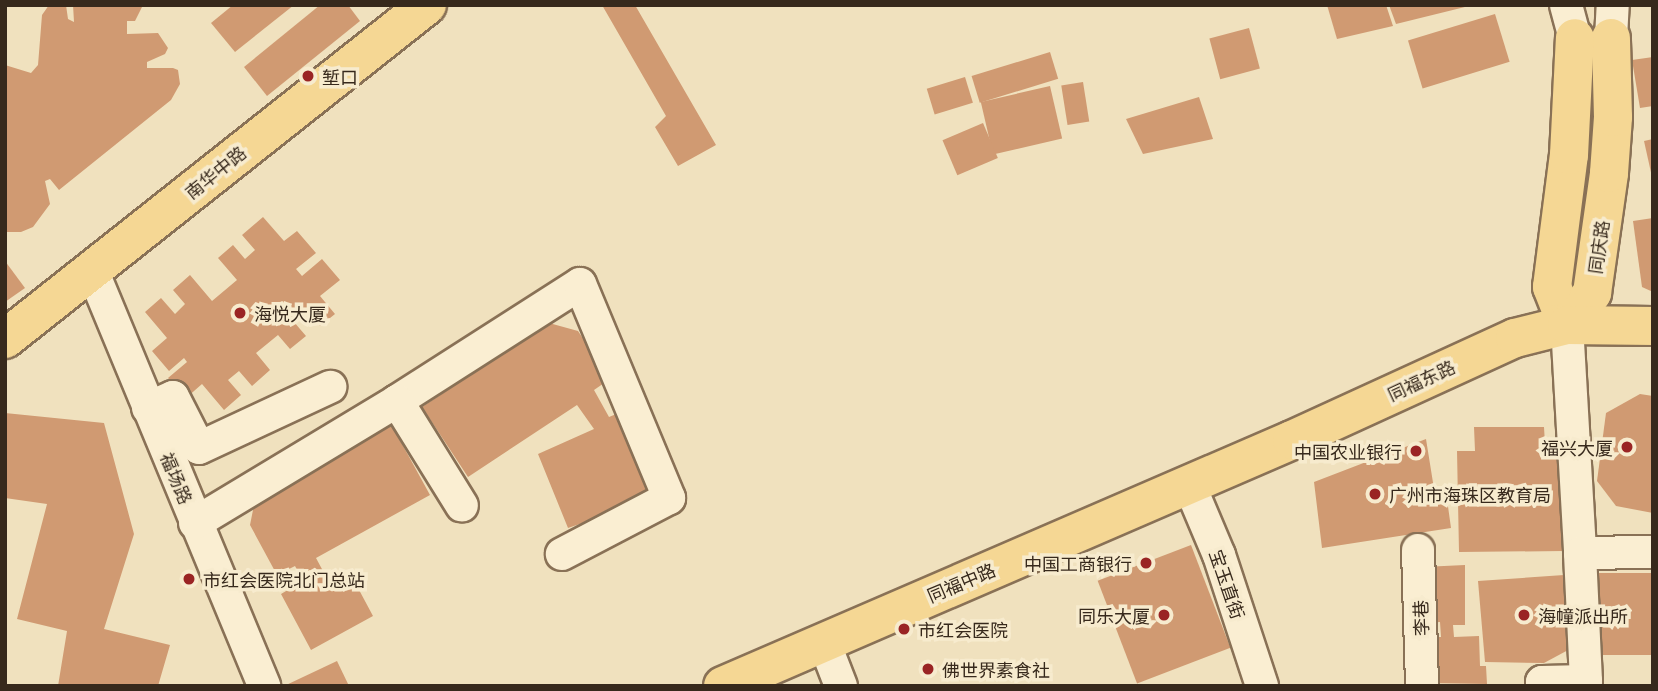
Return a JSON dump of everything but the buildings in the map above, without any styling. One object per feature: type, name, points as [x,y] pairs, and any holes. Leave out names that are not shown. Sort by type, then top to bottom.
[{"type":"main road","name":"南华中路","points":[[5,339],[427,5]]},
{"type":"main road","name":"同庆路","points":[[1567,325],[1552,287],[1563,218],[1574,98],[1591,22]]},
{"type":"main road","name":"同庆路","points":[[1567,325],[1592,293],[1613,117],[1591,22]]},
{"type":"main road","points":[[1563,218],[1602,222]]},
{"type":"main road","name":"同福东路","points":[[1195,482],[1496,345],[1567,325],[1653,326]]},
{"type":"main road","name":"同福中路","points":[[723,686],[1195,482]]},
{"type":"street","name":"福场路","points":[[92,270],[264,686]]},
{"type":"street","points":[[195,523],[397,401],[580,284],[669,498],[562,554]]},
{"type":"street","points":[[1542,686],[1542,682],[1586,681],[1567,325]]},
{"type":"street","points":[[148,408],[173,397],[199,448],[330,387]]},
{"type":"street","points":[[397,401],[462,506]]},
{"type":"street","name":"宝玉直街","points":[[1195,482],[1262,686]]},
{"type":"street","name":"李巷","points":[[1418,550],[1423,686]]},
{"type":"street","points":[[1580,553],[1653,552]]},
{"type":"street","points":[[824,642],[841,686]]},
{"type":"place","name":"堑口","points":[[308,76]]},
{"type":"place","name":"海悦大厦","points":[[240,313]]},
{"type":"place","name":"福兴大厦","points":[[1627,447]]},
{"type":"place","name":"中国农业银行","points":[[1416,451]]},
{"type":"place","name":"广州市海珠区教育局","points":[[1375,494]]},
{"type":"place","name":"中国工商银行","points":[[1146,563]]},
{"type":"place","name":"市红会医院北门总站","points":[[189,579]]},
{"type":"place","name":"同乐大厦","points":[[1164,615]]},
{"type":"place","name":"海幢派出所","points":[[1524,615]]},
{"type":"place","name":"市红会医院","points":[[904,629]]},
{"type":"place","name":"佛世界素食社","points":[[928,669]]}]
